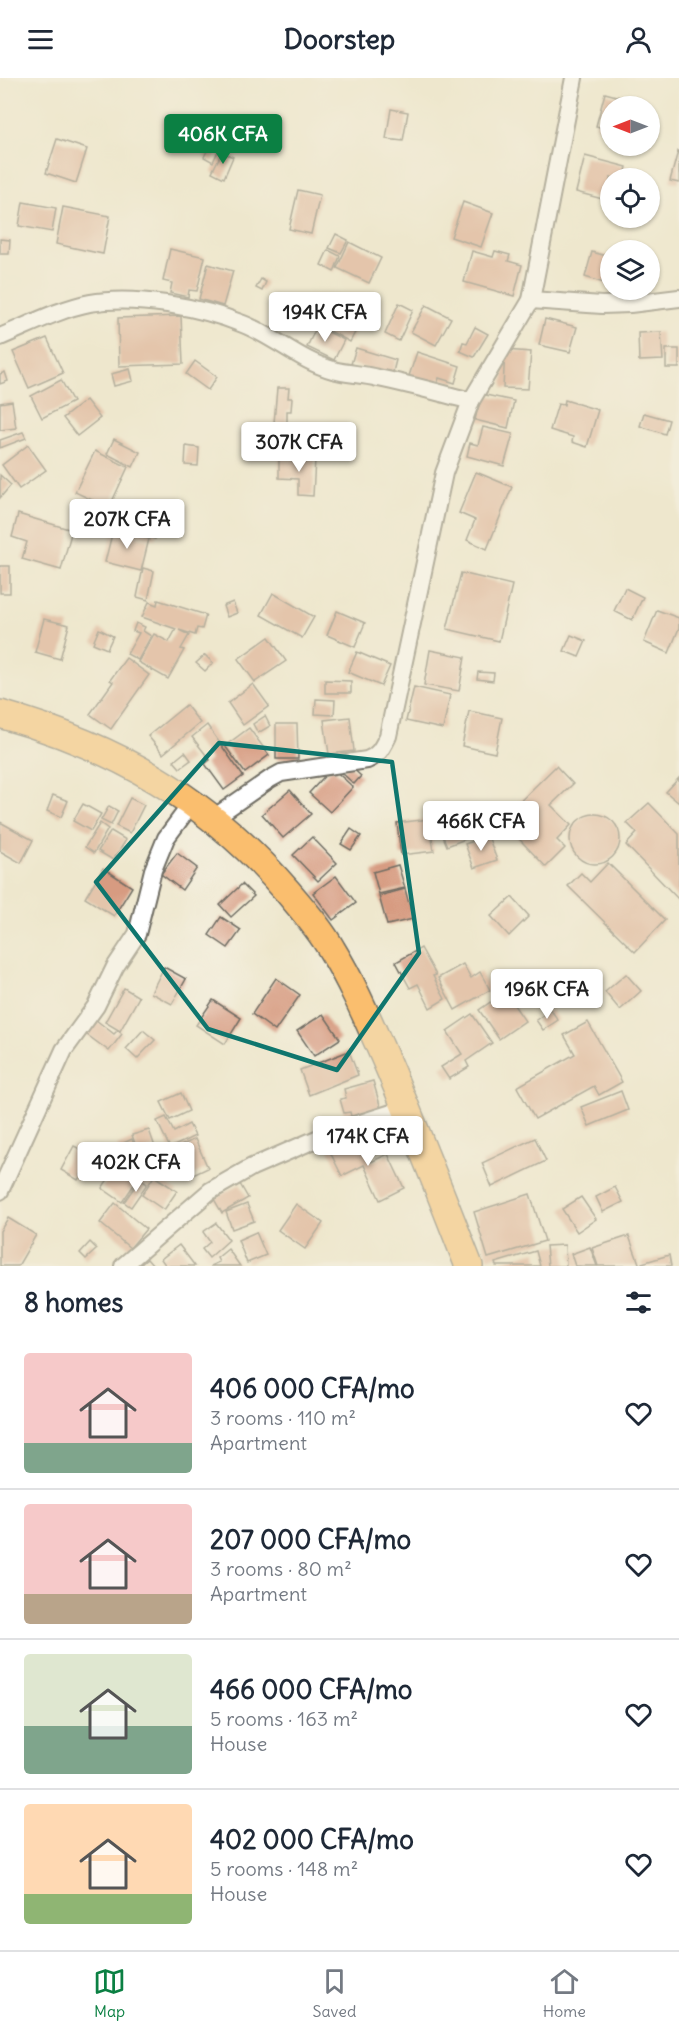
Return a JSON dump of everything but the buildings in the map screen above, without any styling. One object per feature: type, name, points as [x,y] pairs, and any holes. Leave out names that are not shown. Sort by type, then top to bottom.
[{"type":"main road","points":[[0,714],[62,733],[111,754],[154,777],[202,811],[247,849],[275,877],[332,949],[359,999],[407,1108],[469,1266]]},
{"type":"street","points":[[0,1191],[64,1050],[96,1006],[115,967],[137,934],[153,870],[166,838],[202,811],[281,773],[366,760],[377,756],[383,747],[444,473],[471,400],[531,300],[573,78]]},
{"type":"street","points":[[531,300],[602,305],[679,298]]},
{"type":"street","points":[[0,337],[66,309],[91,303],[124,301],[162,304],[215,314],[245,325],[302,357],[332,369],[471,400]]},
{"type":"street","points":[[123,1266],[210,1191],[252,1167],[335,1131],[407,1108]]},
{"type":"highlighted area","points":[[219,743],[392,762],[419,953],[337,1070],[208,1029],[96,882]]}]
